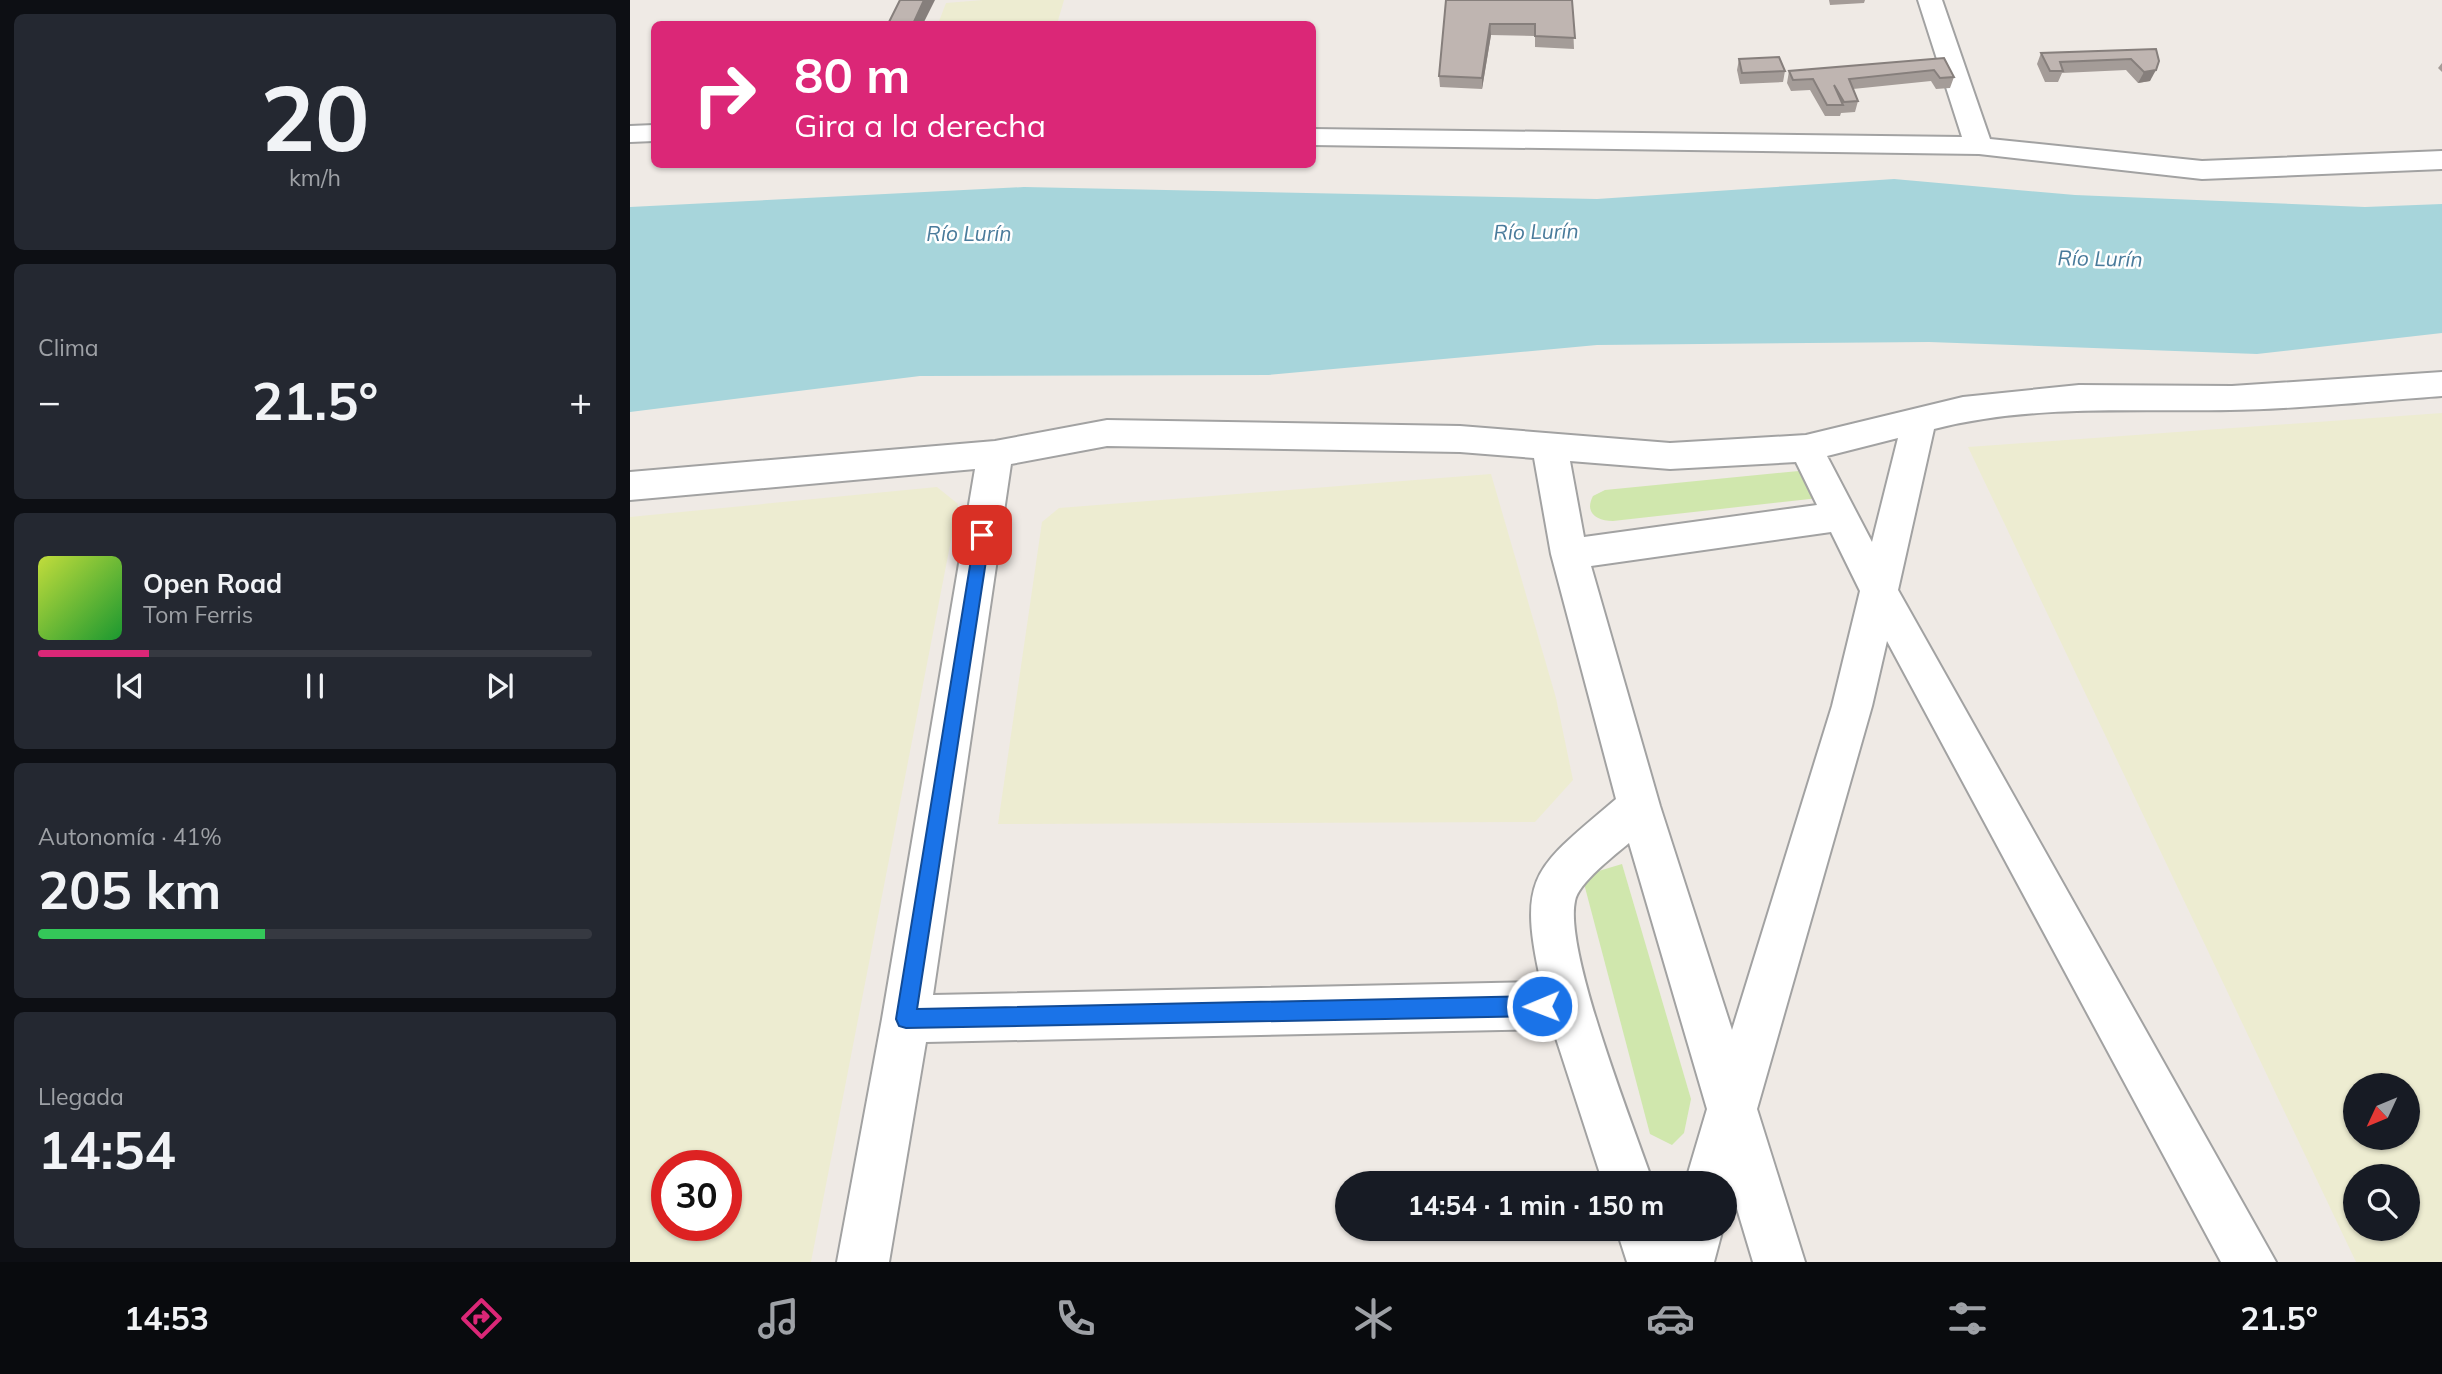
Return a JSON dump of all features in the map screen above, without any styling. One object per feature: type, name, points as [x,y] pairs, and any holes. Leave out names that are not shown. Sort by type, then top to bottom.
[{"type":"street","points":[[1930,0],[1979,146]]},
{"type":"street","points":[[630,134],[651,133]]},
{"type":"street","points":[[1316,136],[1979,146],[2202,170],[2442,160]]},
{"type":"street","points":[[630,486],[995,454],[1107,433],[1460,439],[1550,449],[1670,456],[1806,448],[1964,410],[2079,397],[2232,398],[2442,384]]},
{"type":"street","points":[[1713,1171],[1852,706],[1919,421]]},
{"type":"street","points":[[1806,448],[1878,589],[2250,1262]]},
{"type":"street","points":[[1550,449],[1569,554],[1639,806],[1730,1110],[1779,1262]]},
{"type":"street","points":[[863,1262],[906,1019],[995,454]]},
{"type":"street","points":[[1569,554],[1841,516]]},
{"type":"street","points":[[1624,1171],[1570,1005],[1550,927],[1552,896],[1566,875],[1639,806]]},
{"type":"street","points":[[906,1019],[1570,1005]]},
{"type":"street","points":[[1646,1241],[1653,1262]]},
{"type":"street","points":[[1688,1262],[1694,1241]]},
{"type":"green space","points":[[1064,0],[1058,21],[939,21],[946,3]]},
{"type":"green space","points":[[2442,413],[2442,1262],[2356,1262],[2346,1241],[2420,1241],[2420,1164],[2343,1164],[2343,1235],[1968,447]]},
{"type":"green space","points":[[1809,470],[1819,498],[1613,521],[1597,518],[1590,507],[1593,496],[1605,490]]},
{"type":"green space","points":[[1491,474],[1556,698],[1573,780],[1535,822],[998,824],[1042,522],[1059,508]]},
{"type":"green space","points":[[937,487],[958,504],[811,1262],[630,1262],[630,517]]},
{"type":"green space","points":[[1622,864],[1691,1099],[1684,1133],[1672,1145],[1650,1134],[1582,876]]},
{"type":"water","name":"Río Lurín","points":[[1894,179],[2075,195],[2365,207],[2442,204],[2442,333],[2257,354],[1929,342],[1597,345],[1268,375],[920,376],[630,412],[630,207],[1024,187],[1597,199]]},
{"type":"building","points":[[900,0],[924,0],[914,21],[890,21]]},
{"type":"building","points":[[1446,0],[1572,0],[1575,38],[1535,36],[1535,24],[1490,24],[1482,78],[1439,76]]},
{"type":"building","points":[[2156,49],[2159,61],[2156,70],[2144,72],[2131,59],[2060,62],[2063,71],[2050,71],[2041,53]]},
{"type":"building","points":[[1779,57],[1785,71],[1742,73],[1739,59]]},
{"type":"building","points":[[1944,58],[1954,77],[1940,78],[1934,70],[1849,79],[1858,101],[1844,102],[1834,85],[1843,105],[1827,105],[1813,79],[1793,80],[1789,71]]},
{"type":"route","points":[[982,535],[906,1019],[1542,1006]]}]
